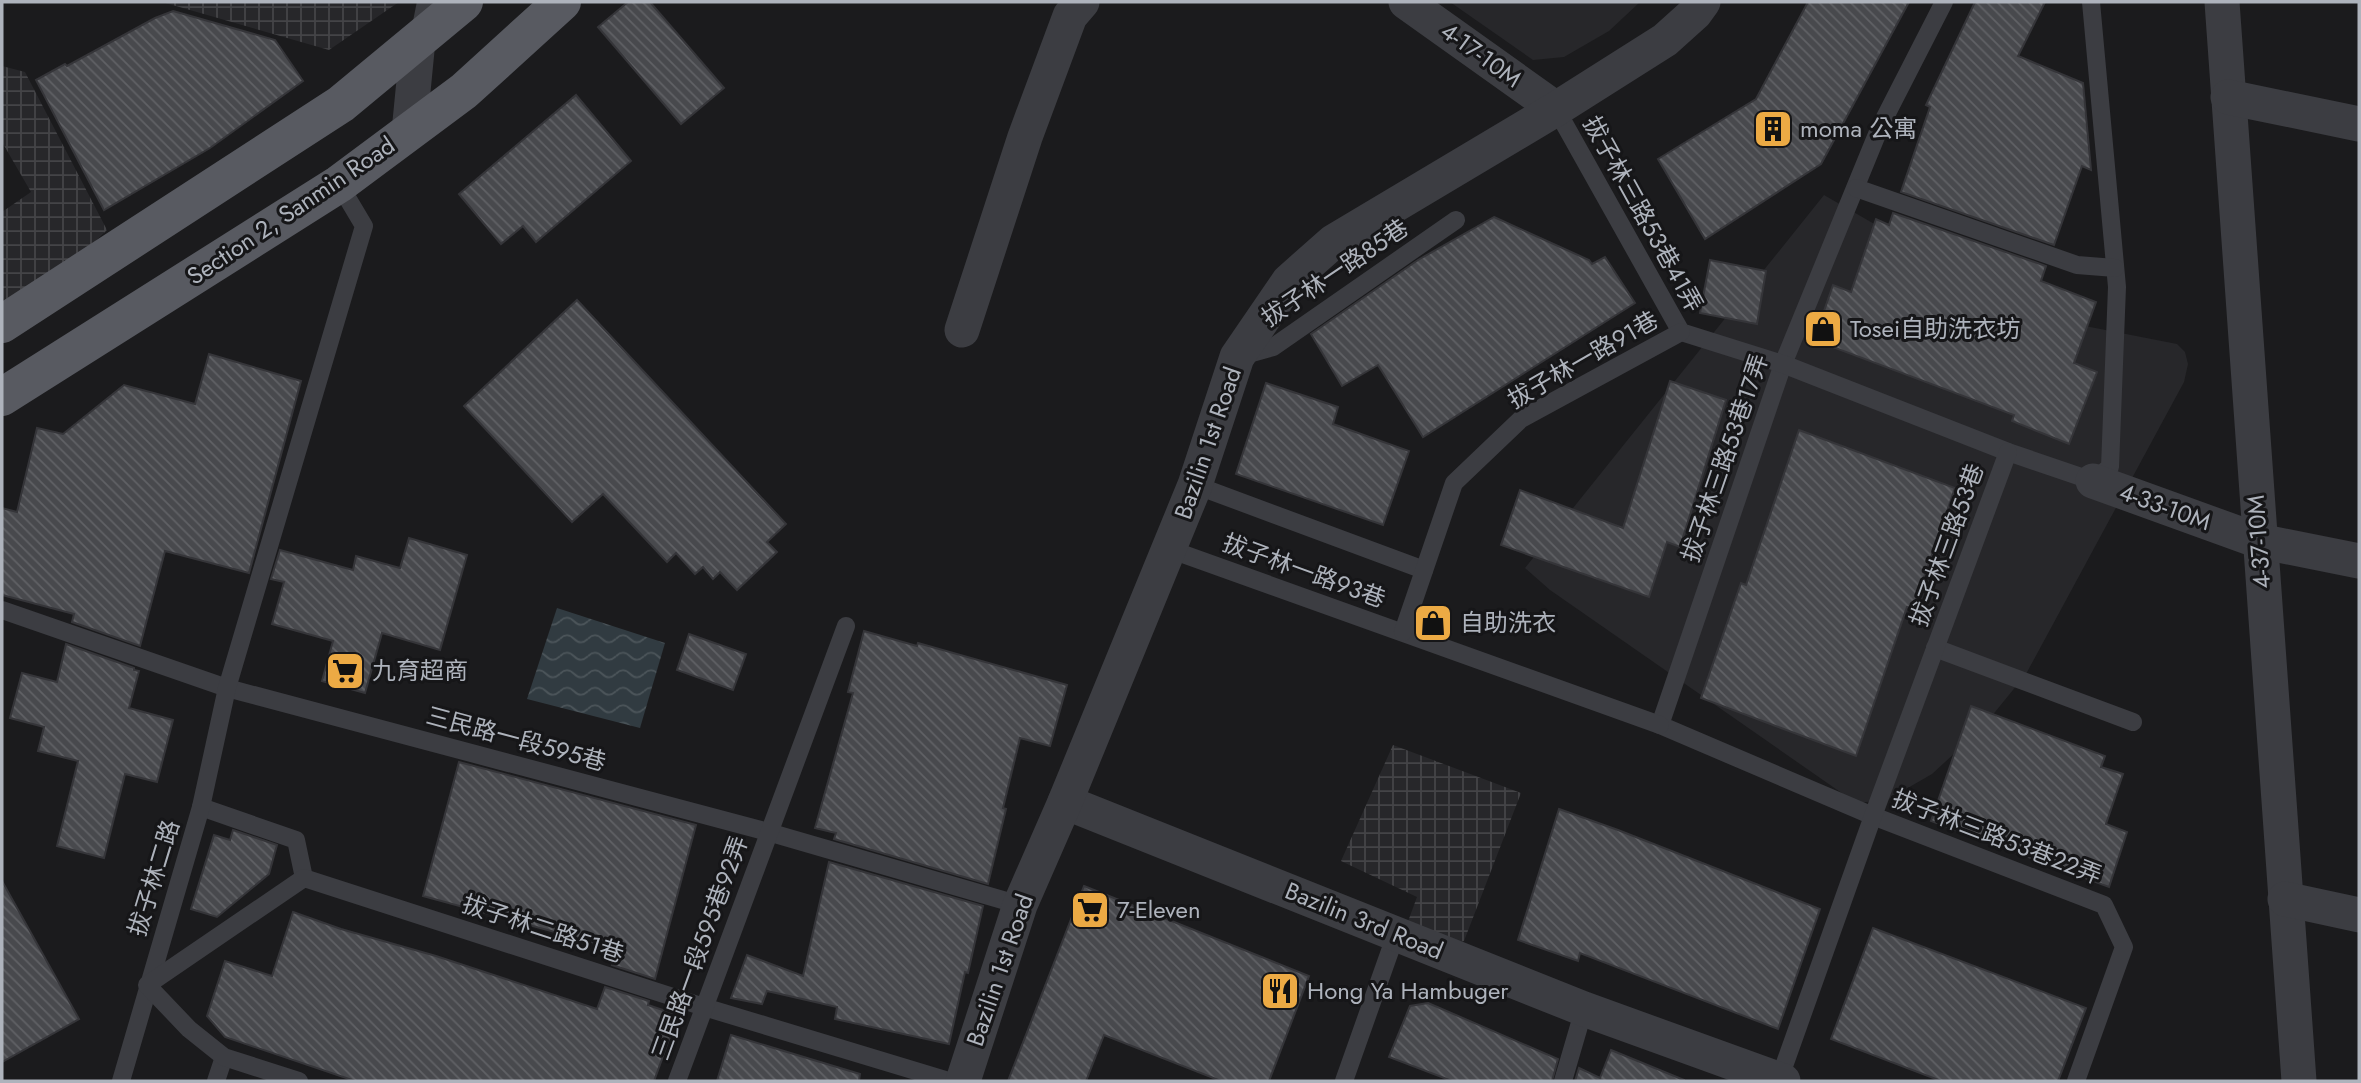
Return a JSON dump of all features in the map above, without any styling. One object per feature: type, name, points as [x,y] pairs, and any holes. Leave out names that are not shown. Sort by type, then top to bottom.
[{"type":"main road","points":[[2,324],[341,104],[464,2]]},
{"type":"main road","name":"Section 2, Sanmin Road","points":[[2,397],[339,184],[464,91],[562,2]]},
{"type":"street","points":[[962,330],[1025,136],[1070,16],[1082,2]]},
{"type":"street","name":"4-17-10M","points":[[1406,2],[1556,109]]},
{"type":"street","name":"Bazilin 1st Road","points":[[963,1081],[1020,905],[1195,485],[1237,357],[1289,281],[1333,242],[1556,109],[1665,40],[1695,13],[1703,2]]},
{"type":"street","name":"4-37-10M","points":[[2222,2],[2299,1081]]},
{"type":"street","points":[[409,132],[418,40]]},
{"type":"street","points":[[2228,97],[2359,124]]},
{"type":"street","name":"4-33-10M","points":[[2093,481],[2259,541],[2359,561]]},
{"type":"street","name":"Bazilin 3rd Road","points":[[1065,802],[1584,1009],[1781,1081]]},
{"type":"street","points":[[2286,899],[2359,915]]},
{"type":"lane","points":[[418,40],[426,2]]},
{"type":"lane","name":"拔子林三路53巷17弄","points":[[1660,725],[1783,364],[1880,127],[1944,2]]},
{"type":"lane","points":[[2091,2],[2117,287],[2110,467],[2093,481]]},
{"type":"lane","name":"拔子林三路53巷41弄","points":[[1556,109],[1681,332],[1783,364],[2008,452]]},
{"type":"lane","name":"拔子林二路","points":[[121,1081],[201,807],[228,688],[364,226],[339,184]]},
{"type":"lane","points":[[1856,188],[2077,265],[2115,268]]},
{"type":"lane","name":"拔子林一路85巷","points":[[1237,357],[1273,346],[1456,220]]},
{"type":"lane","name":"拔子林一路91巷","points":[[1403,632],[1454,483],[1521,419],[1681,332]]},
{"type":"lane","name":"拔子林三路53巷","points":[[1781,1081],[1872,816],[2008,452],[2093,481]]},
{"type":"lane","points":[[1195,485],[1424,570]]},
{"type":"lane","name":"拔子林一路93巷","points":[[1169,549],[1660,725]]},
{"type":"lane","name":"三民路一段595巷","points":[[2,610],[228,688],[768,832],[1020,905]]},
{"type":"lane","name":"三民路一段595巷92弄","points":[[677,1081],[846,626]]},
{"type":"lane","points":[[1935,648],[2133,722]]},
{"type":"lane","points":[[1660,725],[1872,816]]},
{"type":"lane","points":[[201,807],[296,840],[304,878],[147,985],[189,1029],[224,1057],[299,1081]]},
{"type":"lane","name":"拔子林三路53巷22弄","points":[[1872,816],[2104,905],[2124,947],[2076,1081]]},
{"type":"lane","name":"拔子林二路51巷","points":[[304,878],[704,1007],[949,1081]]},
{"type":"lane","points":[[1345,1081],[1396,934]]},
{"type":"lane","points":[[1563,1081],[1584,1009]]},
{"type":"lane","points":[[216,1081],[224,1057]]},
{"type":"shaded area","points":[[162,2],[399,2],[329,50]]},
{"type":"shaded area","points":[[1450,2],[1640,2],[1609,31],[1564,57],[1533,60]]},
{"type":"shaded area","points":[[2,66],[25,72],[107,230],[80,256],[9,308],[2,296],[2,212],[31,192],[2,142]]},
{"type":"shaded area","points":[[1824,195],[2034,316],[2177,344],[2185,352],[2188,364],[2184,382],[2026,674],[1982,728],[1932,774],[1887,800],[1856,803],[1550,590],[1525,568]]},
{"type":"shaded area","points":[[1393,745],[1521,793],[1464,941],[1436,947],[1403,935],[1417,897],[1341,861]]},
{"type":"water","points":[[557,608],[665,643],[640,728],[527,699]]},
{"type":"building","points":[[628,2],[650,2],[724,88],[681,124],[598,27]]},
{"type":"building","name":"moma 公寓","points":[[1808,2],[1909,2],[1821,164],[1705,239],[1658,159],[1756,99]]},
{"type":"building","points":[[1975,2],[2045,2],[2018,56],[2083,83],[2091,170],[2082,166],[2054,245],[1901,192],[1930,107],[1926,105]]},
{"type":"building","points":[[173,11],[275,40],[303,81],[210,148],[104,210],[36,80]]},
{"type":"building","points":[[576,95],[631,161],[536,242],[523,226],[501,244],[459,194]]},
{"type":"building","points":[[1893,213],[2046,266],[2041,281],[2096,302],[2074,363],[2097,372],[2069,444],[2012,421],[2014,415],[1814,340],[1833,285],[1851,292],[1876,219],[1889,225]]},
{"type":"building","points":[[1494,217],[1589,260],[1592,264],[1605,257],[1635,303],[1423,437],[1378,365],[1342,386],[1311,334],[1418,260]]},
{"type":"building","points":[[1710,260],[1766,271],[1757,324],[1700,313]]},
{"type":"building","points":[[577,300],[786,524],[767,542],[777,552],[737,590],[720,572],[713,579],[703,567],[695,574],[676,553],[667,562],[603,494],[572,522],[464,406]]},
{"type":"building","points":[[209,354],[301,381],[249,573],[165,551],[140,646],[72,622],[74,614],[2,595],[2,508],[17,512],[37,428],[63,434],[124,385],[195,404]]},
{"type":"building","points":[[1670,381],[1726,400],[1680,547],[1667,542],[1649,597],[1501,545],[1520,490],[1623,528]]},
{"type":"building","points":[[1266,383],[1338,407],[1333,424],[1409,451],[1383,525],[1236,474]]},
{"type":"building","points":[[1799,430],[1955,488],[1913,609],[1907,607],[1856,756],[1701,698],[1741,583],[1746,585]]},
{"type":"building","points":[[409,538],[467,555],[440,650],[382,633],[365,693],[322,681],[333,641],[272,624],[284,582],[271,579],[280,550],[353,570],[356,556],[400,568]]},
{"type":"building","points":[[864,631],[917,646],[918,643],[1067,685],[1050,746],[1020,738],[988,884],[834,839],[836,833],[815,828],[853,693],[848,692]]},
{"type":"building","points":[[689,634],[746,654],[733,690],[677,670]]},
{"type":"building","points":[[66,644],[139,671],[129,708],[173,720],[157,782],[125,774],[104,858],[57,846],[78,761],[38,751],[44,727],[10,718],[22,673],[57,682]]},
{"type":"building","points":[[1971,706],[2105,756],[2101,767],[2123,774],[2106,824],[2127,832],[2109,887],[1931,821]]},
{"type":"building","points":[[459,762],[696,825],[655,979],[612,965],[617,949],[423,896]]},
{"type":"building","points":[[1559,809],[1820,909],[1778,1029],[1580,953],[1578,961],[1518,940]]},
{"type":"building","points":[[233,830],[277,845],[269,874],[217,917],[191,909],[214,835],[230,840]]},
{"type":"building","points":[[829,862],[983,906],[949,1044],[835,1019],[837,1007],[767,991],[762,1004],[731,998],[747,955],[803,976]]},
{"type":"building","points":[[2,881],[79,1019],[2,1062]]},
{"type":"building","points":[[1084,886],[1309,976],[1269,1081],[1221,1081],[1104,1035],[1086,1081],[1008,1081]]},
{"type":"building","points":[[293,912],[597,1009],[605,987],[649,1001],[648,1005],[678,1015],[654,1081],[355,1081],[225,1037],[207,1016],[225,961],[272,976]]},
{"type":"building","points":[[1873,928],[2086,1008],[2058,1081],[1941,1081],[1831,1039]]},
{"type":"building","points":[[1428,1003],[1558,1059],[1552,1081],[1452,1081],[1389,1057],[1410,1006]]},
{"type":"building","points":[[731,1035],[860,1074],[859,1081],[717,1081]]},
{"type":"building","points":[[1611,1050],[1684,1081],[1575,1081],[1579,1068],[1600,1078]]},
{"type":"place","name":"moma 公寓","points":[[1773,129]]},
{"type":"place","name":"Tosei自助洗衣坊","points":[[1823,329]]},
{"type":"place","name":"自助洗衣","points":[[1433,623]]},
{"type":"place","name":"九育超商","points":[[345,671]]},
{"type":"place","name":"7-Eleven","points":[[1090,910]]},
{"type":"place","name":"Hong Ya Hambuger","points":[[1280,991]]}]
